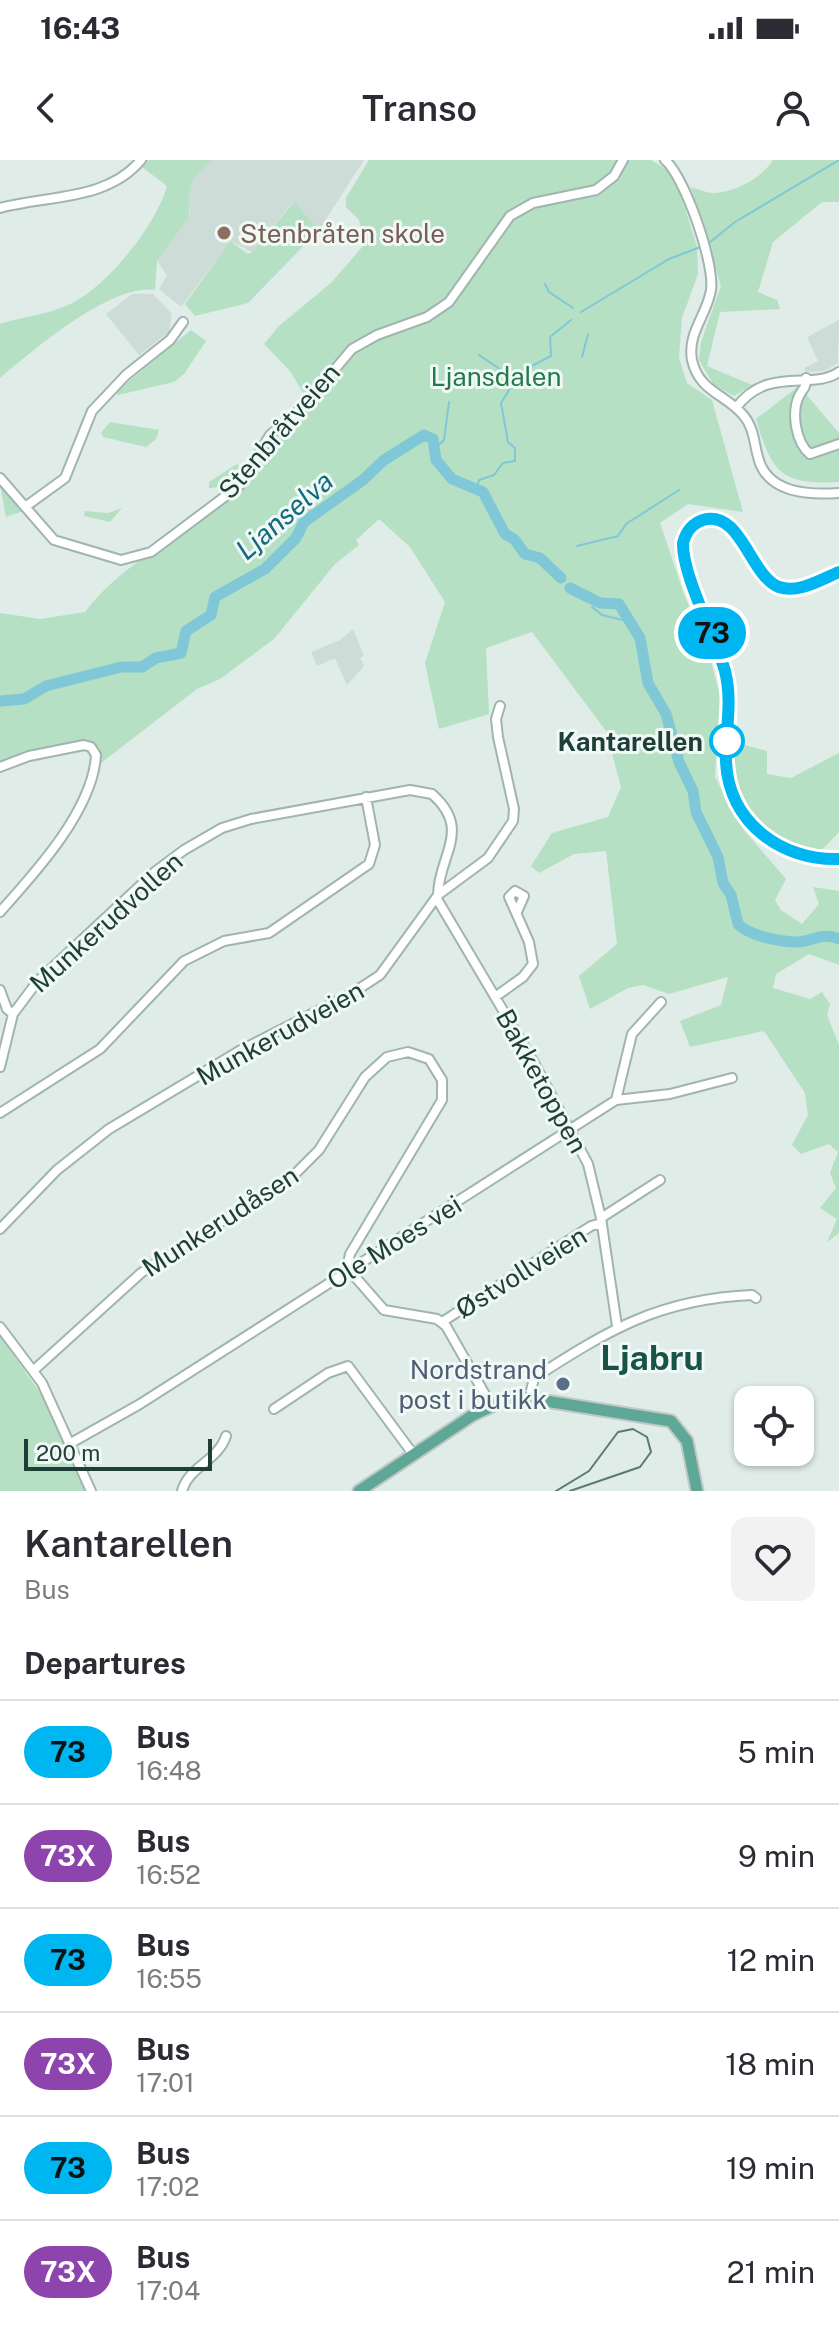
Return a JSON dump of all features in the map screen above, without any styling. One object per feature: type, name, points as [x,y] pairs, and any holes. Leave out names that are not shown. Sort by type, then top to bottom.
[{"type":"main road","points":[[359,1491],[491,1405],[529,1399],[671,1421],[687,1441],[693,1490]]},
{"type":"street","points":[[0,208],[104,188],[127,175],[141,160]]},
{"type":"street","name":"Stenbråtveien","points":[[0,478],[43,532],[69,546],[121,560],[151,552],[239,486],[270,435],[303,407],[352,349],[377,335],[419,321],[449,302],[510,216],[533,203],[596,190],[614,176],[623,160]]},
{"type":"street","points":[[665,160],[677,172],[710,269],[711,290],[693,336],[692,359],[704,385],[736,408],[750,426],[759,462],[771,479],[803,494],[839,493]]},
{"type":"street","points":[[25,507],[65,478],[92,411],[135,367],[170,340],[183,322]]},
{"type":"street","points":[[736,408],[772,383],[827,378],[839,373]]},
{"type":"street","points":[[806,378],[805,390],[798,398],[795,422],[804,449],[810,454],[839,444]]},
{"type":"street","points":[[839,572],[801,587],[778,586],[765,576],[731,529],[716,520],[704,520],[691,527],[683,543],[726,676],[730,706],[727,770],[738,805],[754,827],[784,849],[811,858],[839,859]]},
{"type":"street","name":"Munkerudveien","points":[[0,1229],[57,1170],[109,1129],[253,1043],[374,981],[438,897],[488,858],[514,819],[498,737],[496,719],[500,706]]},
{"type":"street","points":[[0,767],[21,759],[84,745],[91,747],[96,755],[67,830],[0,912]]},
{"type":"street","name":"Munkerudvollen","points":[[0,1067],[13,1014],[60,958],[184,850],[232,824],[366,797],[415,790],[432,794],[440,802],[450,823],[451,849],[441,872],[438,897]]},
{"type":"street","points":[[0,1113],[100,1049],[184,961],[224,941],[269,933],[369,864],[375,845],[366,797]]},
{"type":"street","name":"Bakketoppen","points":[[438,897],[572,1130],[588,1164],[601,1221],[617,1326]]},
{"type":"street","points":[[495,997],[523,977],[533,964],[529,942],[517,912]]},
{"type":"street","points":[[0,990],[7,1009],[13,1014]]},
{"type":"street","points":[[616,1100],[632,1034],[661,1002]]},
{"type":"street","name":"Munkerudåsen","points":[[34,1370],[141,1273],[294,1175],[319,1150],[368,1072],[394,1054],[413,1052],[429,1059],[440,1074],[442,1100],[350,1254],[348,1272]]},
{"type":"street","name":"Ole Moes vei","points":[[71,1443],[140,1404],[616,1100],[670,1094],[732,1078]]},
{"type":"street","name":"Østvollveien","points":[[442,1322],[660,1180]]},
{"type":"street","points":[[348,1272],[384,1310],[442,1322],[491,1405]]},
{"type":"street","points":[[529,1399],[534,1378],[617,1326],[703,1299],[752,1295],[756,1298]]},
{"type":"street","points":[[0,1327],[34,1370],[91,1491]]},
{"type":"street","points":[[274,1409],[328,1373],[348,1366],[413,1454]]},
{"type":"street","points":[[182,1491],[186,1480],[221,1451],[226,1436]]},
{"type":"shaded area","name":"Stenbråten skole","points":[[212,160],[364,160],[319,230],[293,202],[252,252],[230,241],[181,307],[159,289],[167,275],[157,261],[190,214],[187,189],[195,175]]},
{"type":"shaded area","points":[[132,294],[153,294],[172,314],[169,332],[139,355],[106,314]]},
{"type":"shaded area","points":[[839,320],[838,363],[824,371],[806,372],[804,368],[818,361],[807,337]]},
{"type":"shaded area","points":[[353,629],[364,656],[360,658],[364,666],[347,685],[335,658],[317,666],[311,652],[340,640]]},
{"type":"green space","points":[[146,160],[212,160],[193,180],[189,217],[157,261],[155,290],[117,297],[95,308],[0,378],[0,324],[58,309],[81,298],[112,272],[140,237],[167,186],[142,167]]},
{"type":"green space","name":"Ljansdalen","points":[[369,160],[651,160],[669,171],[678,185],[697,247],[698,274],[682,318],[679,358],[687,383],[712,400],[743,512],[688,504],[660,523],[684,594],[709,653],[720,696],[715,777],[743,829],[786,879],[775,900],[781,910],[802,924],[819,904],[813,887],[839,891],[839,965],[809,954],[776,974],[773,988],[810,999],[822,992],[830,1004],[827,1015],[839,1045],[839,1233],[827,1242],[837,1219],[820,1208],[836,1188],[830,1173],[838,1152],[829,1144],[801,1154],[792,1145],[808,1115],[805,1093],[764,1031],[690,1047],[680,1021],[721,1005],[728,977],[669,994],[643,985],[628,988],[590,1009],[579,976],[617,944],[606,851],[574,854],[539,873],[531,866],[552,833],[608,817],[621,787],[606,731],[532,632],[486,648],[489,714],[439,729],[425,663],[445,602],[410,547],[379,519],[356,540],[359,545],[335,564],[274,639],[220,679],[197,689],[97,766],[98,748],[87,739],[0,764],[0,613],[40,619],[85,612],[120,576],[243,486],[274,440],[312,408],[290,371],[264,344],[279,326],[331,283],[364,245],[359,220],[346,207],[346,198]]},
{"type":"green space","points":[[773,160],[839,160],[839,202],[822,202],[773,242],[758,292],[777,300],[780,309],[720,312],[707,366],[752,385],[734,396],[714,385],[699,360],[701,342],[721,286],[691,187],[707,192],[725,192],[749,182]]},
{"type":"green space","points":[[294,202],[319,230],[248,303],[195,316],[185,304],[230,241],[248,254],[252,252]]},
{"type":"green space","points":[[191,330],[206,341],[184,374],[174,382],[118,395],[116,392]]},
{"type":"green space","points":[[799,386],[839,433],[839,482],[791,478],[774,463],[768,452],[756,419]]},
{"type":"green space","points":[[110,422],[159,430],[156,439],[146,447],[103,437],[101,433]]},
{"type":"green space","points":[[237,464],[240,468],[224,487],[209,488],[209,482]]},
{"type":"green space","points":[[0,484],[23,511],[6,517]]},
{"type":"green space","points":[[122,508],[110,522],[84,516],[85,511],[108,513]]},
{"type":"green space","points":[[733,742],[767,751],[767,774],[791,778],[839,753],[839,832],[821,851],[789,845],[755,818],[737,785]]},
{"type":"green space","points":[[0,1336],[45,1400],[85,1491],[0,1491]]},
{"type":"waterway","points":[[709,243],[735,222],[839,160]]},
{"type":"waterway","points":[[581,312],[669,259],[703,246]]},
{"type":"waterway","points":[[545,284],[549,292],[573,308]]},
{"type":"waterway","points":[[477,487],[479,480],[494,475],[503,463],[515,461],[515,448],[508,442],[501,403],[520,372],[551,356],[550,337],[571,320]]},
{"type":"waterway","points":[[582,357],[588,334]]},
{"type":"waterway","points":[[479,355],[510,376],[513,388]]},
{"type":"waterway","points":[[436,447],[444,440],[449,402]]},
{"type":"waterway","name":"Ljanselva","points":[[0,701],[24,699],[46,686],[121,667],[142,667],[156,658],[181,653],[186,631],[211,615],[215,597],[265,569],[296,538],[304,522],[363,480],[384,460],[424,435],[433,439],[436,460],[452,479],[483,492],[505,534],[514,539],[525,554],[540,558],[561,578]]},
{"type":"waterway","points":[[577,546],[618,536],[626,524],[679,490]]},
{"type":"waterway","name":"Ljanselva","points":[[570,588],[600,603],[619,604],[640,638],[648,683],[666,714],[679,762],[693,791],[696,812],[718,857],[723,883],[731,895],[738,924],[757,935],[780,940],[800,942],[826,936],[839,939]]},
{"type":"waterway","points":[[592,607],[602,615],[627,621]]},
{"type":"tram line","points":[[556,1491],[589,1471],[618,1432],[633,1429],[647,1437],[651,1452],[640,1467],[570,1491]]},
{"type":"bus line","name":"73","points":[[839,572],[801,587],[790,589],[778,586],[765,576],[731,529],[716,520],[704,520],[691,527],[683,543],[683,553],[726,676],[730,696],[727,770],[738,805],[754,827],[784,849],[811,858],[839,859]]},
{"type":"place","name":"Stenbråten skole","points":[[224,233]]},
{"type":"place","name":"Kantarellen","points":[[727,741]]},
{"type":"place","name":"Nordstrand post i butikk","points":[[563,1384]]},
{"type":"district","name":"Ljabru","points":[[652,1358]]}]
